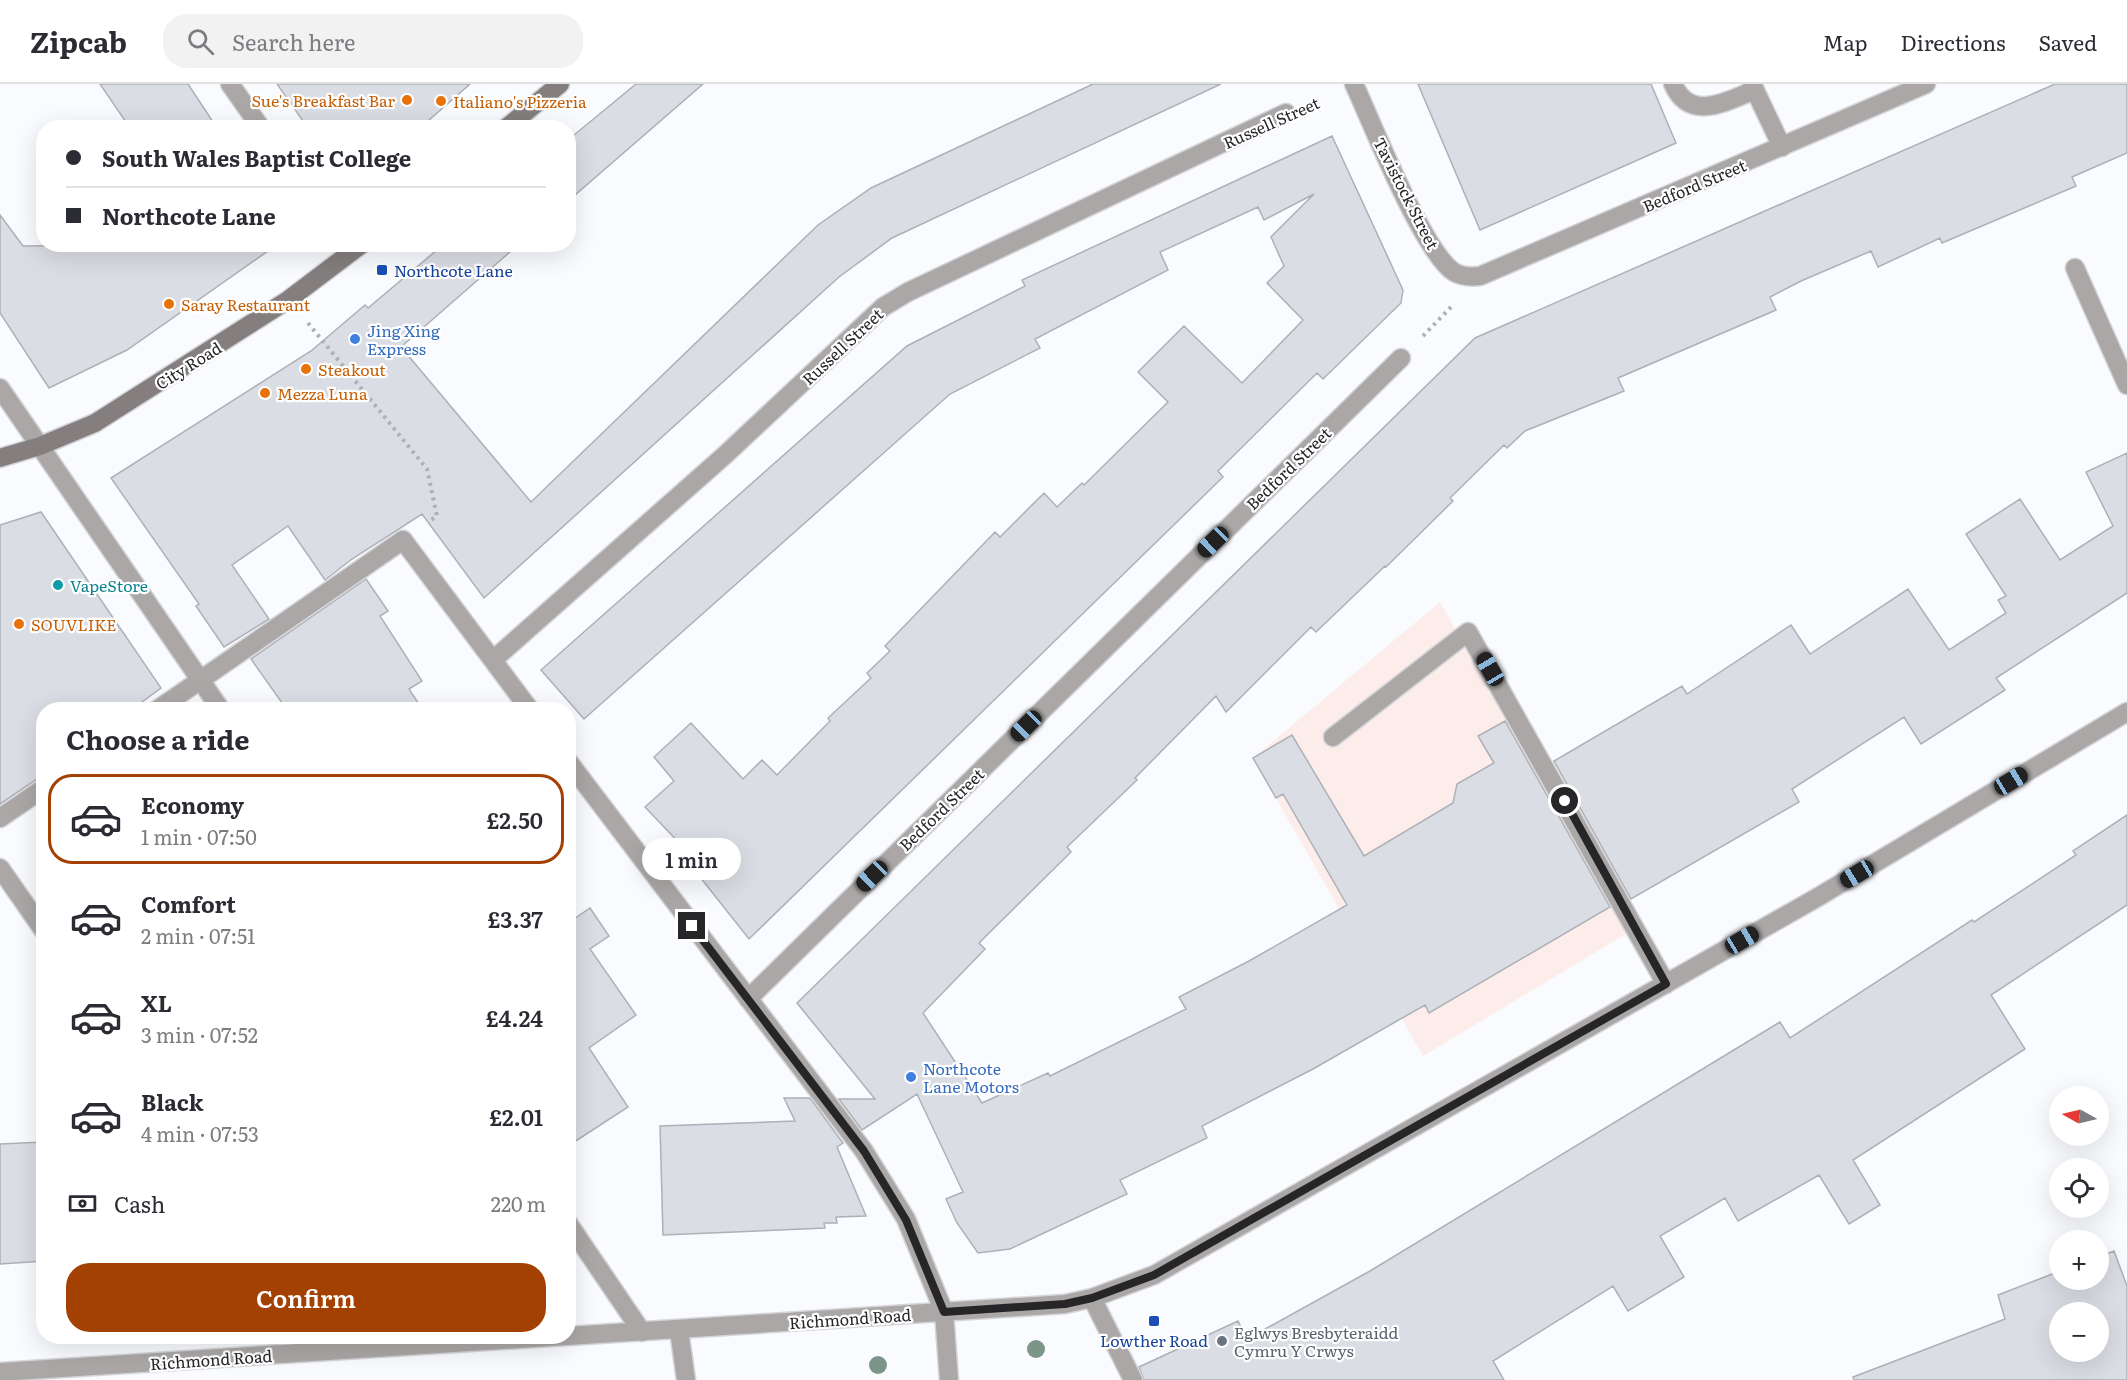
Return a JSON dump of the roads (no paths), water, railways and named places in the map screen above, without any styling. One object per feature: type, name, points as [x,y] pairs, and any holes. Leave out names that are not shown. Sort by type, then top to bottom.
[{"type":"main road","points":[[516,120],[560,84]]},
{"type":"main road","name":"City Road","points":[[0,458],[40,446],[95,423],[288,300],[346,252]]},
{"type":"street","points":[[230,84],[255,120]]},
{"type":"street","name":"Tavistock Street","points":[[1354,84],[1430,243],[1452,271],[1460,275],[1480,276]]},
{"type":"street","points":[[1672,84],[1675,90],[1695,105],[1706,108],[1753,87],[1782,147]]},
{"type":"street","name":"Bedford Street","points":[[1480,276],[1926,84]]},
{"type":"street","name":"Russell Street","points":[[493,660],[725,455],[883,307],[908,292],[1286,113]]},
{"type":"street","points":[[2075,268],[2127,385]]},
{"type":"street","name":"Bedford Street","points":[[748,999],[1401,358]]},
{"type":"street","points":[[0,388],[216,702]]},
{"type":"street","points":[[168,702],[403,540],[524,702]]},
{"type":"street","points":[[1333,736],[1468,632],[1666,984]]},
{"type":"street","name":"Richmond Road","points":[[576,1336],[1065,1304],[1092,1298],[1154,1275],[1818,897],[2127,712]]},
{"type":"street","points":[[576,772],[864,1151],[906,1220],[944,1312],[949,1380]]},
{"type":"street","points":[[0,818],[36,793]]},
{"type":"street","points":[[0,868],[36,920]]},
{"type":"street","points":[[576,1235],[642,1332]]},
{"type":"street","points":[[1092,1298],[1133,1380]]},
{"type":"street","points":[[680,1330],[686,1380]]},
{"type":"street","name":"Richmond Road","points":[[0,1372],[441,1344]]},
{"type":"place","name":"Sue's Breakfast Bar","points":[[407,100]]},
{"type":"place","name":"Italiano's Pizzeria","points":[[441,101]]},
{"type":"place","name":"Northcote Lane","points":[[382,270]]},
{"type":"place","name":"Saray Restaurant","points":[[169,304]]},
{"type":"place","name":"Jing Xing Express","points":[[355,339]]},
{"type":"place","name":"Steakout","points":[[306,369]]},
{"type":"place","name":"Mezza Luna","points":[[265,393]]},
{"type":"place","name":"VapeStore","points":[[58,585]]},
{"type":"place","name":"SOUVLIKE","points":[[19,624]]},
{"type":"place","name":"Northcote Lane Motors","points":[[911,1077]]},
{"type":"place","name":"Lowther Road","points":[[1154,1321]]},
{"type":"place","name":"Eglwys Bresbyteraidd Cymru Y Crwys","points":[[1222,1341]]}]
